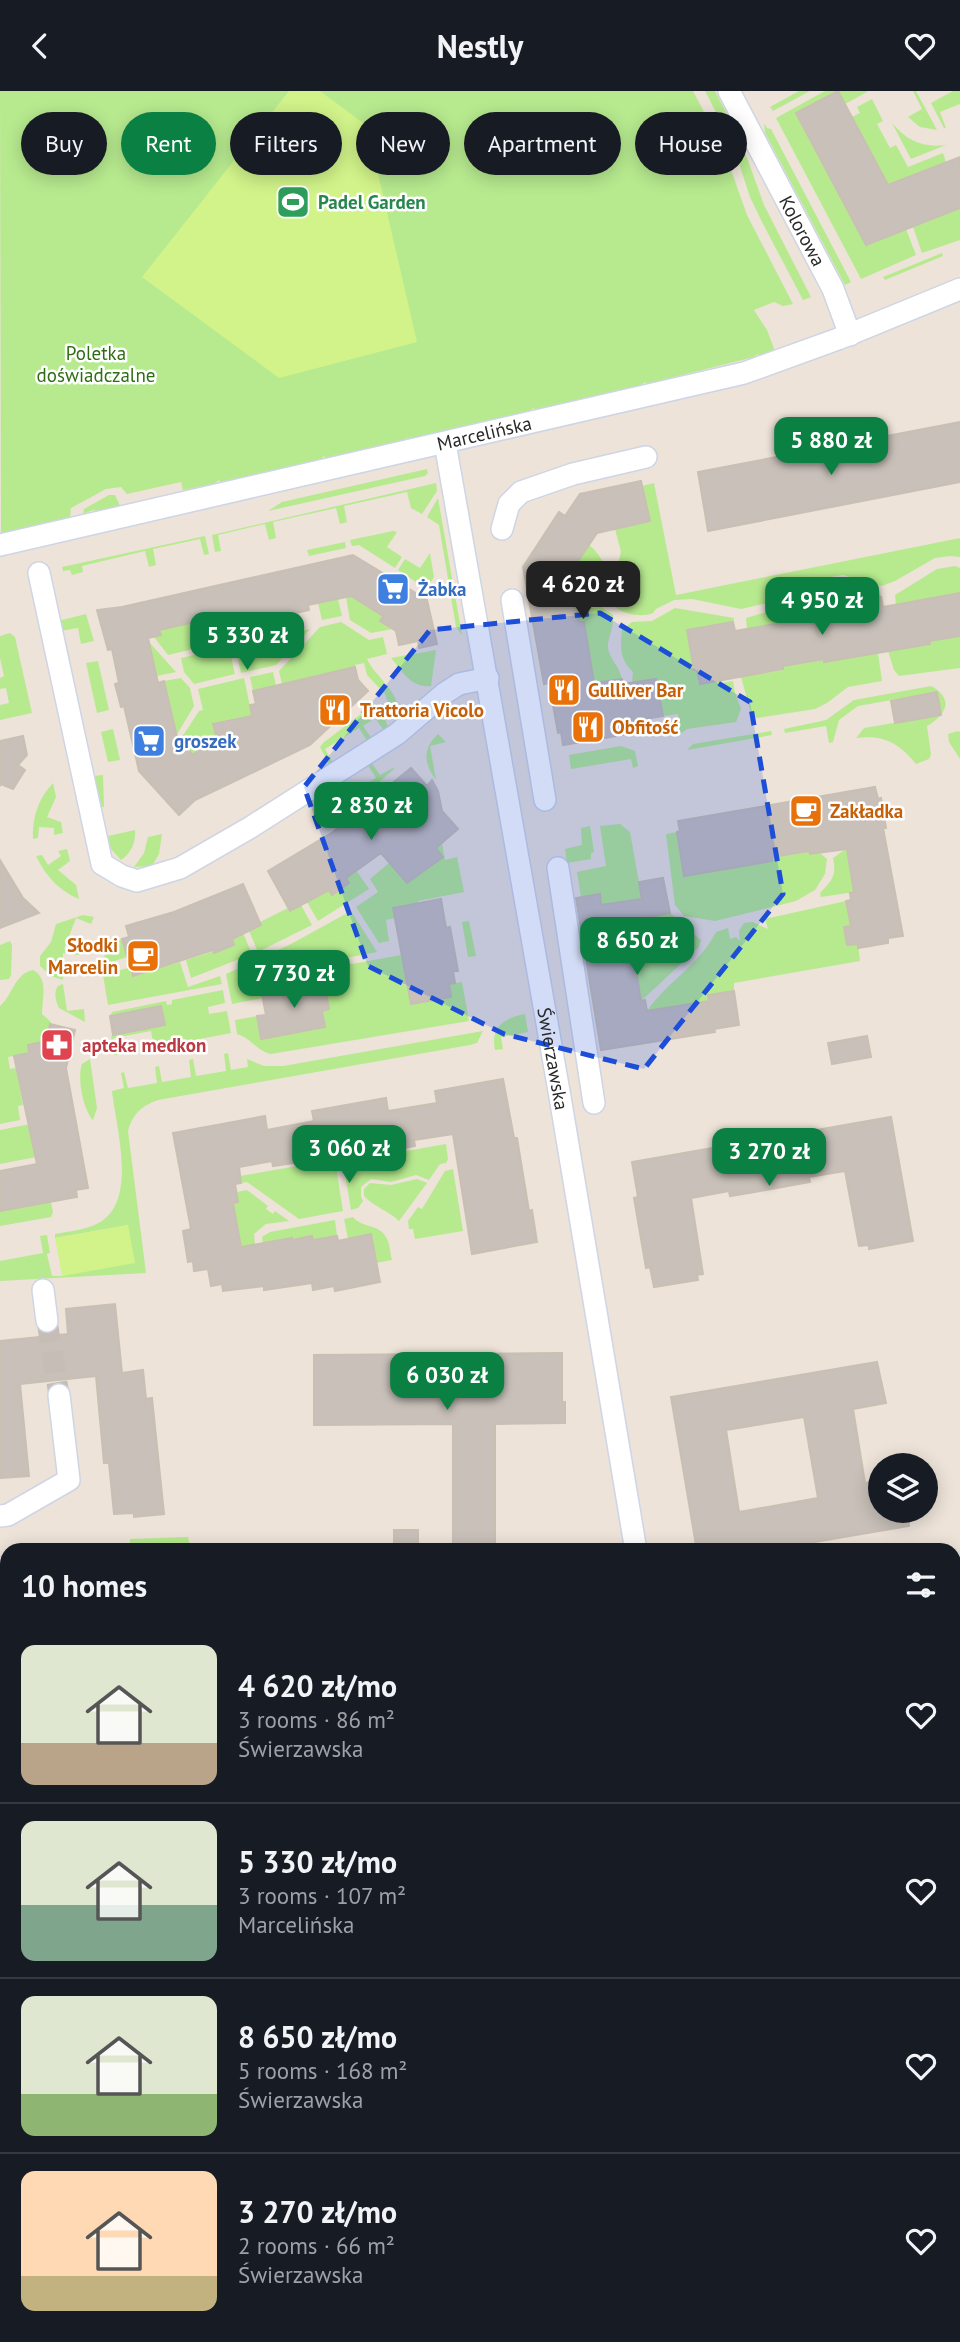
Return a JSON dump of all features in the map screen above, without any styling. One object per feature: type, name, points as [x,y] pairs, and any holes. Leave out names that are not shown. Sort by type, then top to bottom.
[{"type":"street","name":"Kolorowa","points":[[729,91],[833,289],[850,335]]},
{"type":"street","name":"Marcelińska","points":[[0,545],[744,373],[850,335],[960,289]]},
{"type":"street","name":"Świerzawska","points":[[445,443],[488,678],[635,1543]]},
{"type":"street","points":[[502,529],[509,504],[521,492],[573,474],[646,457]]},
{"type":"street","points":[[39,573],[102,864],[137,881],[180,867],[240,834],[397,734],[458,684],[488,678]]},
{"type":"street","points":[[512,600],[545,800]]},
{"type":"street","points":[[558,868],[594,1103]]},
{"type":"street","points":[[43,1290],[47,1321]]},
{"type":"street","points":[[0,1516],[8,1515],[69,1480],[59,1395]]},
{"type":"highlighted area","points":[[600,613],[750,702],[783,894],[644,1069],[504,1034],[368,966],[304,787],[430,630]]},
{"type":"green space","name":"Poletka doświadczalne","points":[[0,91],[693,91],[704,112],[635,112],[635,175],[733,175],[747,215],[793,304],[783,306],[774,302],[754,310],[767,330],[775,351],[760,356],[758,354],[646,384],[645,382],[640,386],[535,410],[534,408],[410,439],[325,458],[324,456],[320,460],[220,482],[219,480],[214,484],[183,490],[181,482],[127,494],[121,487],[106,489],[71,508],[70,517],[1,533]]},
{"type":"green space","name":"Padel Garden","points":[[289,91],[320,91],[356,118],[356,175],[378,175],[417,342],[279,378],[142,277],[230,166],[230,175],[342,175],[342,112],[272,112]]},
{"type":"green space","points":[[705,91],[715,91],[726,112],[716,112]]},
{"type":"green space","points":[[799,91],[810,91],[773,111],[770,107]]},
{"type":"green space","points":[[825,91],[837,91],[796,113],[866,245],[906,229],[916,255],[861,279],[776,118]]},
{"type":"green space","points":[[838,91],[867,91],[867,92],[845,104]]},
{"type":"green space","points":[[913,91],[916,91],[937,130],[920,127],[908,117],[922,109]]},
{"type":"green space","points":[[953,91],[960,91],[960,104],[940,112],[944,128],[931,103]]},
{"type":"green space","points":[[872,99],[883,121],[877,124],[890,148],[896,145],[908,167],[943,153],[946,162],[888,185],[852,117],[860,113],[857,107]]},
{"type":"green space","points":[[764,123],[771,129],[851,282],[845,285],[765,133]]},
{"type":"green space","points":[[892,123],[916,142],[946,145],[911,159]]},
{"type":"green space","points":[[747,158],[764,205],[811,297],[803,300],[750,197],[743,175],[747,175]]},
{"type":"green space","points":[[960,208],[960,240],[922,253],[913,227]]},
{"type":"green space","points":[[942,253],[943,256],[885,280],[883,277]]},
{"type":"green space","points":[[427,469],[425,476],[268,511],[282,502]]},
{"type":"green space","points":[[436,483],[437,491],[422,514],[411,508],[407,492],[344,506],[347,522],[340,524],[336,508],[273,522],[276,538],[269,540],[265,524],[218,535],[221,551],[215,552],[212,535]]},
{"type":"green space","points":[[654,483],[676,595],[960,538],[960,557],[935,558],[882,586],[843,575],[811,580],[772,602],[741,609],[692,599],[674,600],[646,615],[630,614],[616,607],[609,595],[611,585],[622,574],[617,568],[621,552],[615,529],[642,486]]},
{"type":"green space","points":[[109,495],[115,495],[120,506],[83,514],[84,509]]},
{"type":"green space","points":[[438,498],[462,635],[456,627],[439,525],[427,517]]},
{"type":"green space","points":[[397,532],[387,547],[402,557],[395,568],[359,545],[352,546],[350,540]]},
{"type":"green space","points":[[205,536],[209,554],[204,555],[200,539],[153,549],[156,565],[149,567],[145,551],[82,566],[83,572],[72,575],[70,570],[63,571],[62,567]]},
{"type":"green space","points":[[345,542],[346,548],[309,556],[307,550]]},
{"type":"green space","points":[[589,545],[603,562],[604,579],[595,593],[575,600],[570,573]]},
{"type":"green space","points":[[430,553],[434,577],[430,583],[419,584],[398,570],[405,559],[420,568]]},
{"type":"green space","points":[[955,566],[960,568],[960,593],[914,601],[897,617],[895,595],[937,569]]},
{"type":"green space","points":[[842,586],[868,593],[880,593],[881,597],[859,624],[826,615],[766,626],[748,641],[746,618],[788,606],[818,589]]},
{"type":"green space","points":[[351,596],[383,616],[380,621],[393,629],[371,633],[350,620],[346,597]]},
{"type":"green space","points":[[194,598],[202,634],[225,629],[228,641],[168,655],[154,637],[161,635],[159,630]]},
{"type":"green space","points":[[338,599],[342,616],[322,620],[318,603]]},
{"type":"green space","points":[[601,607],[613,615],[608,648],[622,679],[577,686],[584,622],[579,622],[577,610]]},
{"type":"green space","points":[[675,608],[734,618],[733,622],[688,630],[694,670],[697,670],[699,684],[733,681],[741,709],[736,722],[687,729],[680,734],[678,714],[663,716],[656,679],[632,683],[633,672],[622,653],[622,630],[632,622],[652,621]]},
{"type":"green space","points":[[86,614],[94,641],[81,644],[78,628],[60,631],[58,621]]},
{"type":"green space","points":[[288,615],[291,627],[235,640],[232,627]]},
{"type":"green space","points":[[341,622],[369,640],[383,637],[387,654],[367,659],[394,697],[398,713],[394,721],[385,694],[367,675],[364,663],[282,684],[279,671],[320,627]]},
{"type":"green space","points":[[310,629],[276,665],[241,673],[235,646]]},
{"type":"green space","points":[[10,633],[15,637],[32,713],[0,720],[0,705],[9,703],[6,688],[0,689],[0,678],[4,676],[0,658],[0,636]]},
{"type":"green space","points":[[960,636],[960,668],[899,676],[894,670],[888,651]]},
{"type":"green space","points":[[149,642],[176,672],[157,676]]},
{"type":"green space","points":[[229,647],[235,674],[194,684],[184,672],[181,658]]},
{"type":"green space","points":[[436,650],[431,686],[413,682],[391,658]]},
{"type":"green space","points":[[878,653],[882,681],[848,687],[815,709],[757,718],[751,713],[741,677],[783,670],[783,666]]},
{"type":"green space","points":[[98,661],[109,710],[97,713],[86,663]]},
{"type":"green space","points":[[273,672],[276,686],[253,691],[250,677]]},
{"type":"green space","points":[[181,678],[190,688],[194,706],[176,736],[164,681]]},
{"type":"green space","points":[[244,678],[252,716],[214,724],[216,735],[193,755],[182,737],[199,711],[203,710],[198,689]]},
{"type":"green space","points":[[931,686],[943,696],[945,701],[941,715],[937,692],[858,706],[839,720],[833,742],[829,743],[826,726],[785,733],[784,729],[826,720],[854,700]]},
{"type":"green space","points":[[374,704],[381,706],[388,728],[385,732],[375,718],[363,726],[372,739],[368,742],[359,728],[325,749],[334,764],[330,766],[320,747]]},
{"type":"green space","points":[[940,715],[927,726],[931,754],[929,759],[916,764],[896,745],[882,739],[856,738],[864,728]]},
{"type":"green space","points":[[113,729],[120,760],[108,762],[101,732]]},
{"type":"green space","points":[[771,731],[772,735],[687,750],[693,744]]},
{"type":"green space","points":[[958,731],[960,759],[949,742],[948,734]]},
{"type":"green space","points":[[438,734],[446,742],[430,746],[436,780],[426,756],[427,750],[433,739]]},
{"type":"green space","points":[[621,746],[635,751],[638,766],[633,768],[631,759],[571,769],[569,755]]},
{"type":"green space","points":[[371,762],[380,775],[394,769],[369,791],[365,785],[376,778],[367,764]]},
{"type":"green space","points":[[103,775],[104,807],[101,807],[94,776]]},
{"type":"green space","points":[[53,783],[56,797],[47,817],[61,822],[63,833],[54,835],[54,828],[39,827],[38,838],[33,839],[37,809]]},
{"type":"green space","points":[[329,789],[339,805],[340,812],[328,822],[322,812],[332,806],[323,792]]},
{"type":"green space","points":[[620,824],[630,832],[645,917],[670,913],[693,927],[693,930],[630,937],[602,908],[600,894],[581,897],[577,872],[606,866],[600,826]]},
{"type":"green space","points":[[590,826],[594,852],[591,853],[591,859],[567,863],[565,849],[582,845],[581,828]]},
{"type":"green space","points":[[135,830],[132,847],[121,860],[111,849],[108,836]]},
{"type":"green space","points":[[677,832],[682,862],[772,861],[772,857],[809,851],[810,854],[820,853],[827,859],[825,874],[815,890],[796,901],[715,921],[684,916],[675,905],[666,834]]},
{"type":"green space","points":[[162,834],[159,854],[152,866],[134,867],[144,853],[148,837]]},
{"type":"green space","points":[[442,843],[445,860],[457,857],[464,892],[393,908],[395,918],[386,920],[389,941],[379,943],[356,907],[378,892],[370,879],[389,863],[402,878]]},
{"type":"green space","points":[[847,848],[854,892],[821,897],[820,893],[834,873],[833,858]]},
{"type":"green space","points":[[67,849],[70,861],[58,870],[76,885],[79,899],[53,882],[36,856],[42,855],[48,865],[61,856],[58,851]]},
{"type":"green space","points":[[356,870],[369,889],[318,921],[307,902],[326,886],[332,895],[342,876],[348,884],[345,878]]},
{"type":"green space","points":[[846,901],[851,926],[844,927],[847,945],[858,944],[860,961],[734,983],[734,991],[709,995],[709,1001],[647,1011],[701,954],[716,932],[728,928],[730,939],[736,937],[740,941],[739,931],[744,923],[753,922],[768,929],[765,919]]},
{"type":"green space","points":[[301,905],[312,925],[258,952],[249,931],[261,925],[260,922],[288,908]]},
{"type":"green space","points":[[351,911],[377,952],[346,958],[333,950],[341,966],[401,955],[403,966],[408,966],[409,972],[405,973],[407,984],[402,985],[407,985],[411,1004],[451,997],[449,984],[462,982],[469,1021],[271,1054],[237,1034],[235,1020],[257,1016],[261,1039],[329,1009],[323,979],[263,994],[263,998],[232,1004],[226,974],[289,945]]},
{"type":"green space","points":[[83,915],[94,917],[91,924],[76,918],[64,949],[80,953],[79,955],[63,953],[63,980],[51,976],[40,966],[40,956],[51,942],[56,924]]},
{"type":"green space","points":[[469,921],[476,956],[468,957],[462,922]]},
{"type":"green space","points":[[243,933],[252,954],[191,978],[186,960],[234,945],[232,938]]},
{"type":"green space","points":[[695,935],[701,940],[699,947],[641,1001],[632,946]]},
{"type":"green space","points":[[122,939],[127,957],[102,965],[108,943]]},
{"type":"green space","points":[[10,941],[11,975],[9,979],[0,980],[0,945]]},
{"type":"green space","points":[[180,962],[188,987],[220,976],[222,984],[108,1005],[103,975],[131,967],[133,976]]},
{"type":"green space","points":[[33,970],[43,983],[42,1014],[51,1022],[46,1042],[28,1045],[29,1053],[8,1057],[10,1069],[16,1068],[23,1105],[18,1106],[20,1120],[0,1124],[0,1006],[18,980]]},
{"type":"green space","points":[[63,984],[67,1011],[84,1009],[85,1022],[59,1008],[56,992],[58,986]]},
{"type":"green space","points":[[223,990],[225,1003],[208,1007],[209,1014],[227,1011],[231,1033],[154,1048],[151,1031],[114,1038],[117,1055],[114,1055],[111,1036],[165,1025],[161,1006],[110,1016],[112,1012],[166,1001],[167,1005],[172,1004],[172,1000]]},
{"type":"green space","points":[[525,1014],[528,1032],[501,1037],[503,1049],[495,1050],[497,1029],[505,1021]]},
{"type":"green space","points":[[483,1031],[477,1043],[470,1045],[158,1100],[147,1105],[135,1115],[128,1131],[146,1273],[0,1281],[0,1261],[43,1253],[40,1236],[47,1235],[50,1253],[47,1254],[52,1276],[62,1276],[128,1225],[55,1238],[55,1234],[85,1228],[102,1221],[113,1210],[119,1196],[122,1161],[112,1091],[124,1088],[121,1073],[124,1072],[128,1088],[157,1083],[155,1067],[159,1066],[162,1082],[191,1077],[189,1060],[193,1059],[196,1076],[226,1071],[224,1054],[228,1053],[231,1070],[248,1067],[247,1059],[264,1066],[283,1066]]},
{"type":"green space","points":[[90,1059],[97,1108],[93,1120],[84,1101],[80,1077],[82,1064]]},
{"type":"green space","points":[[35,1123],[47,1155],[0,1164],[0,1130]]},
{"type":"green space","points":[[356,1140],[361,1159],[446,1144],[448,1159],[446,1163],[440,1164],[429,1180],[416,1175],[391,1182],[371,1179],[361,1187],[363,1201],[358,1208],[351,1210],[342,1156],[346,1155],[344,1142]]},
{"type":"green space","points":[[325,1155],[335,1161],[343,1211],[299,1219],[247,1182],[241,1183],[240,1176],[315,1163],[314,1157]]},
{"type":"green space","points":[[453,1169],[463,1231],[415,1239],[408,1221],[418,1207],[422,1209],[445,1171]]},
{"type":"green space","points":[[417,1179],[427,1183],[399,1221],[364,1196],[364,1189],[370,1183],[391,1185]]},
{"type":"green space","points":[[247,1190],[268,1206],[266,1209],[273,1214],[275,1211],[289,1221],[266,1224],[254,1234],[255,1244],[241,1247],[233,1203],[238,1201],[237,1192]]},
{"type":"green space","points":[[51,1202],[51,1217],[0,1226],[0,1211],[9,1209],[9,1205],[19,1208]]},
{"type":"green space","points":[[353,1217],[383,1233],[392,1260],[376,1263],[371,1235],[348,1239],[344,1219]]},
{"type":"green space","points":[[335,1220],[337,1236],[313,1240],[291,1238],[263,1243],[262,1237],[270,1232]]},
{"type":"green space","points":[[128,1225],[135,1263],[62,1276],[55,1238]]},
{"type":"green space","points":[[188,1537],[189,1543],[130,1543],[130,1539]]},
{"type":"building","points":[[838,91],[888,185],[960,157],[960,208],[866,245],[796,113]]},
{"type":"building","points":[[960,422],[960,482],[708,531],[698,472]]},
{"type":"building","points":[[641,481],[650,521],[597,533],[570,573],[579,622],[584,622],[594,683],[622,679],[623,684],[656,679],[663,716],[626,722],[628,734],[563,745],[561,732],[558,733],[549,683],[544,684],[523,567],[559,512],[565,516],[580,494]]},
{"type":"building","points":[[353,555],[427,600],[437,644],[419,648],[418,641],[399,645],[396,631],[380,621],[383,616],[351,596],[308,605],[309,610],[202,634],[199,621],[159,630],[161,635],[148,638],[158,683],[164,681],[177,737],[193,755],[216,735],[213,724],[252,716],[250,705],[256,704],[253,691],[355,667],[358,680],[368,691],[310,745],[195,800],[179,815],[139,771],[124,706],[121,707],[115,684],[119,683],[112,649],[108,650],[97,610],[122,607]]},
{"type":"building","points":[[960,593],[960,636],[929,641],[930,644],[824,662],[824,659],[783,666],[783,669],[700,684],[697,670],[694,670],[687,630],[733,622],[735,631],[857,610],[855,601],[881,597],[883,607]]},
{"type":"building","points":[[937,692],[941,715],[895,723],[891,701]]},
{"type":"building","points":[[23,736],[27,755],[18,765],[25,770],[13,789],[1,784],[0,786],[0,741]]},
{"type":"building","points":[[411,768],[427,786],[432,780],[438,791],[442,811],[458,829],[436,848],[443,857],[407,883],[381,853],[346,878],[349,883],[332,895],[329,890],[290,911],[268,871],[333,832]]},
{"type":"building","points":[[875,787],[878,799],[881,798],[886,828],[883,828],[903,936],[888,938],[888,943],[858,948],[858,944],[847,945],[844,927],[851,926],[846,901],[851,900],[850,893],[854,892],[847,849],[772,857],[772,861],[684,876],[677,832],[680,831],[678,821]]},
{"type":"building","points":[[0,860],[23,898],[39,913],[0,928]]},
{"type":"building","points":[[663,878],[670,913],[628,921],[641,1001],[645,1000],[647,1011],[709,1001],[708,995],[734,991],[739,1025],[714,1029],[715,1032],[601,1050],[576,898],[600,894],[601,905],[642,899],[639,882]]},
{"type":"building","points":[[243,884],[261,925],[232,939],[234,945],[214,953],[213,950],[133,976],[122,939],[129,937],[126,926],[174,912]]},
{"type":"building","points":[[441,899],[446,928],[450,927],[458,971],[453,971],[455,983],[449,984],[451,997],[411,1004],[393,908]]},
{"type":"building","points":[[323,979],[329,1009],[322,1011],[325,1027],[261,1039],[257,1016],[266,1015],[262,994]]},
{"type":"building","points":[[161,1006],[165,1025],[113,1035],[110,1016]]},
{"type":"building","points":[[50,1024],[75,1030],[66,1068],[88,1188],[76,1190],[77,1197],[0,1211],[0,1171],[37,1164],[14,1056],[29,1053],[28,1045],[46,1041]]},
{"type":"building","points":[[867,1036],[871,1057],[832,1064],[828,1043]]},
{"type":"building","points":[[503,1079],[537,1242],[472,1254],[453,1134],[414,1140],[415,1146],[381,1152],[380,1147],[358,1151],[356,1140],[313,1148],[314,1160],[273,1166],[272,1161],[239,1167],[241,1183],[235,1184],[238,1202],[233,1203],[241,1247],[312,1236],[313,1240],[337,1236],[338,1241],[371,1234],[380,1282],[335,1291],[334,1286],[313,1290],[312,1283],[264,1290],[264,1286],[223,1291],[222,1284],[211,1286],[208,1269],[194,1271],[193,1261],[188,1262],[183,1231],[191,1229],[173,1133],[265,1116],[267,1130],[314,1121],[312,1111],[386,1098],[388,1111],[437,1103],[435,1091]]},
{"type":"building","points":[[891,1117],[913,1241],[869,1249],[869,1245],[859,1246],[845,1171],[809,1177],[810,1182],[749,1193],[730,1196],[729,1191],[691,1198],[703,1274],[697,1275],[698,1280],[654,1287],[650,1267],[646,1268],[634,1198],[638,1197],[632,1162]]},
{"type":"building","points":[[115,1304],[122,1373],[143,1370],[146,1399],[152,1398],[164,1514],[134,1517],[134,1513],[114,1514],[109,1463],[104,1463],[96,1376],[20,1384],[29,1476],[0,1478],[0,1341],[68,1334],[66,1309]]},
{"type":"building","points":[[562,1353],[565,1423],[495,1424],[495,1543],[453,1543],[453,1424],[314,1425],[314,1355]]},
{"type":"building","points":[[877,1362],[886,1403],[853,1409],[865,1483],[868,1483],[868,1523],[909,1523],[909,1526],[809,1543],[696,1543],[671,1397]],"holes":[[[804,1417],[818,1498],[739,1512],[726,1430]]]},
{"type":"building","points":[[394,1530],[418,1530],[418,1543],[394,1543]]},
{"type":"tunnel","points":[[47,1321],[59,1395]]},
{"type":"place","name":"Padel Garden","points":[[293,202]]},
{"type":"place","name":"Żabka","points":[[393,589]]},
{"type":"place","name":"Gulliver Bar","points":[[564,690]]},
{"type":"place","name":"Trattoria Vicolo","points":[[335,710]]},
{"type":"place","name":"Obfitość","points":[[588,727]]},
{"type":"place","name":"groszek","points":[[149,741]]},
{"type":"place","name":"Zakładka","points":[[806,811]]},
{"type":"place","name":"Słodki Marcelin","points":[[143,956]]},
{"type":"place","name":"apteka medkon","points":[[57,1045]]}]
